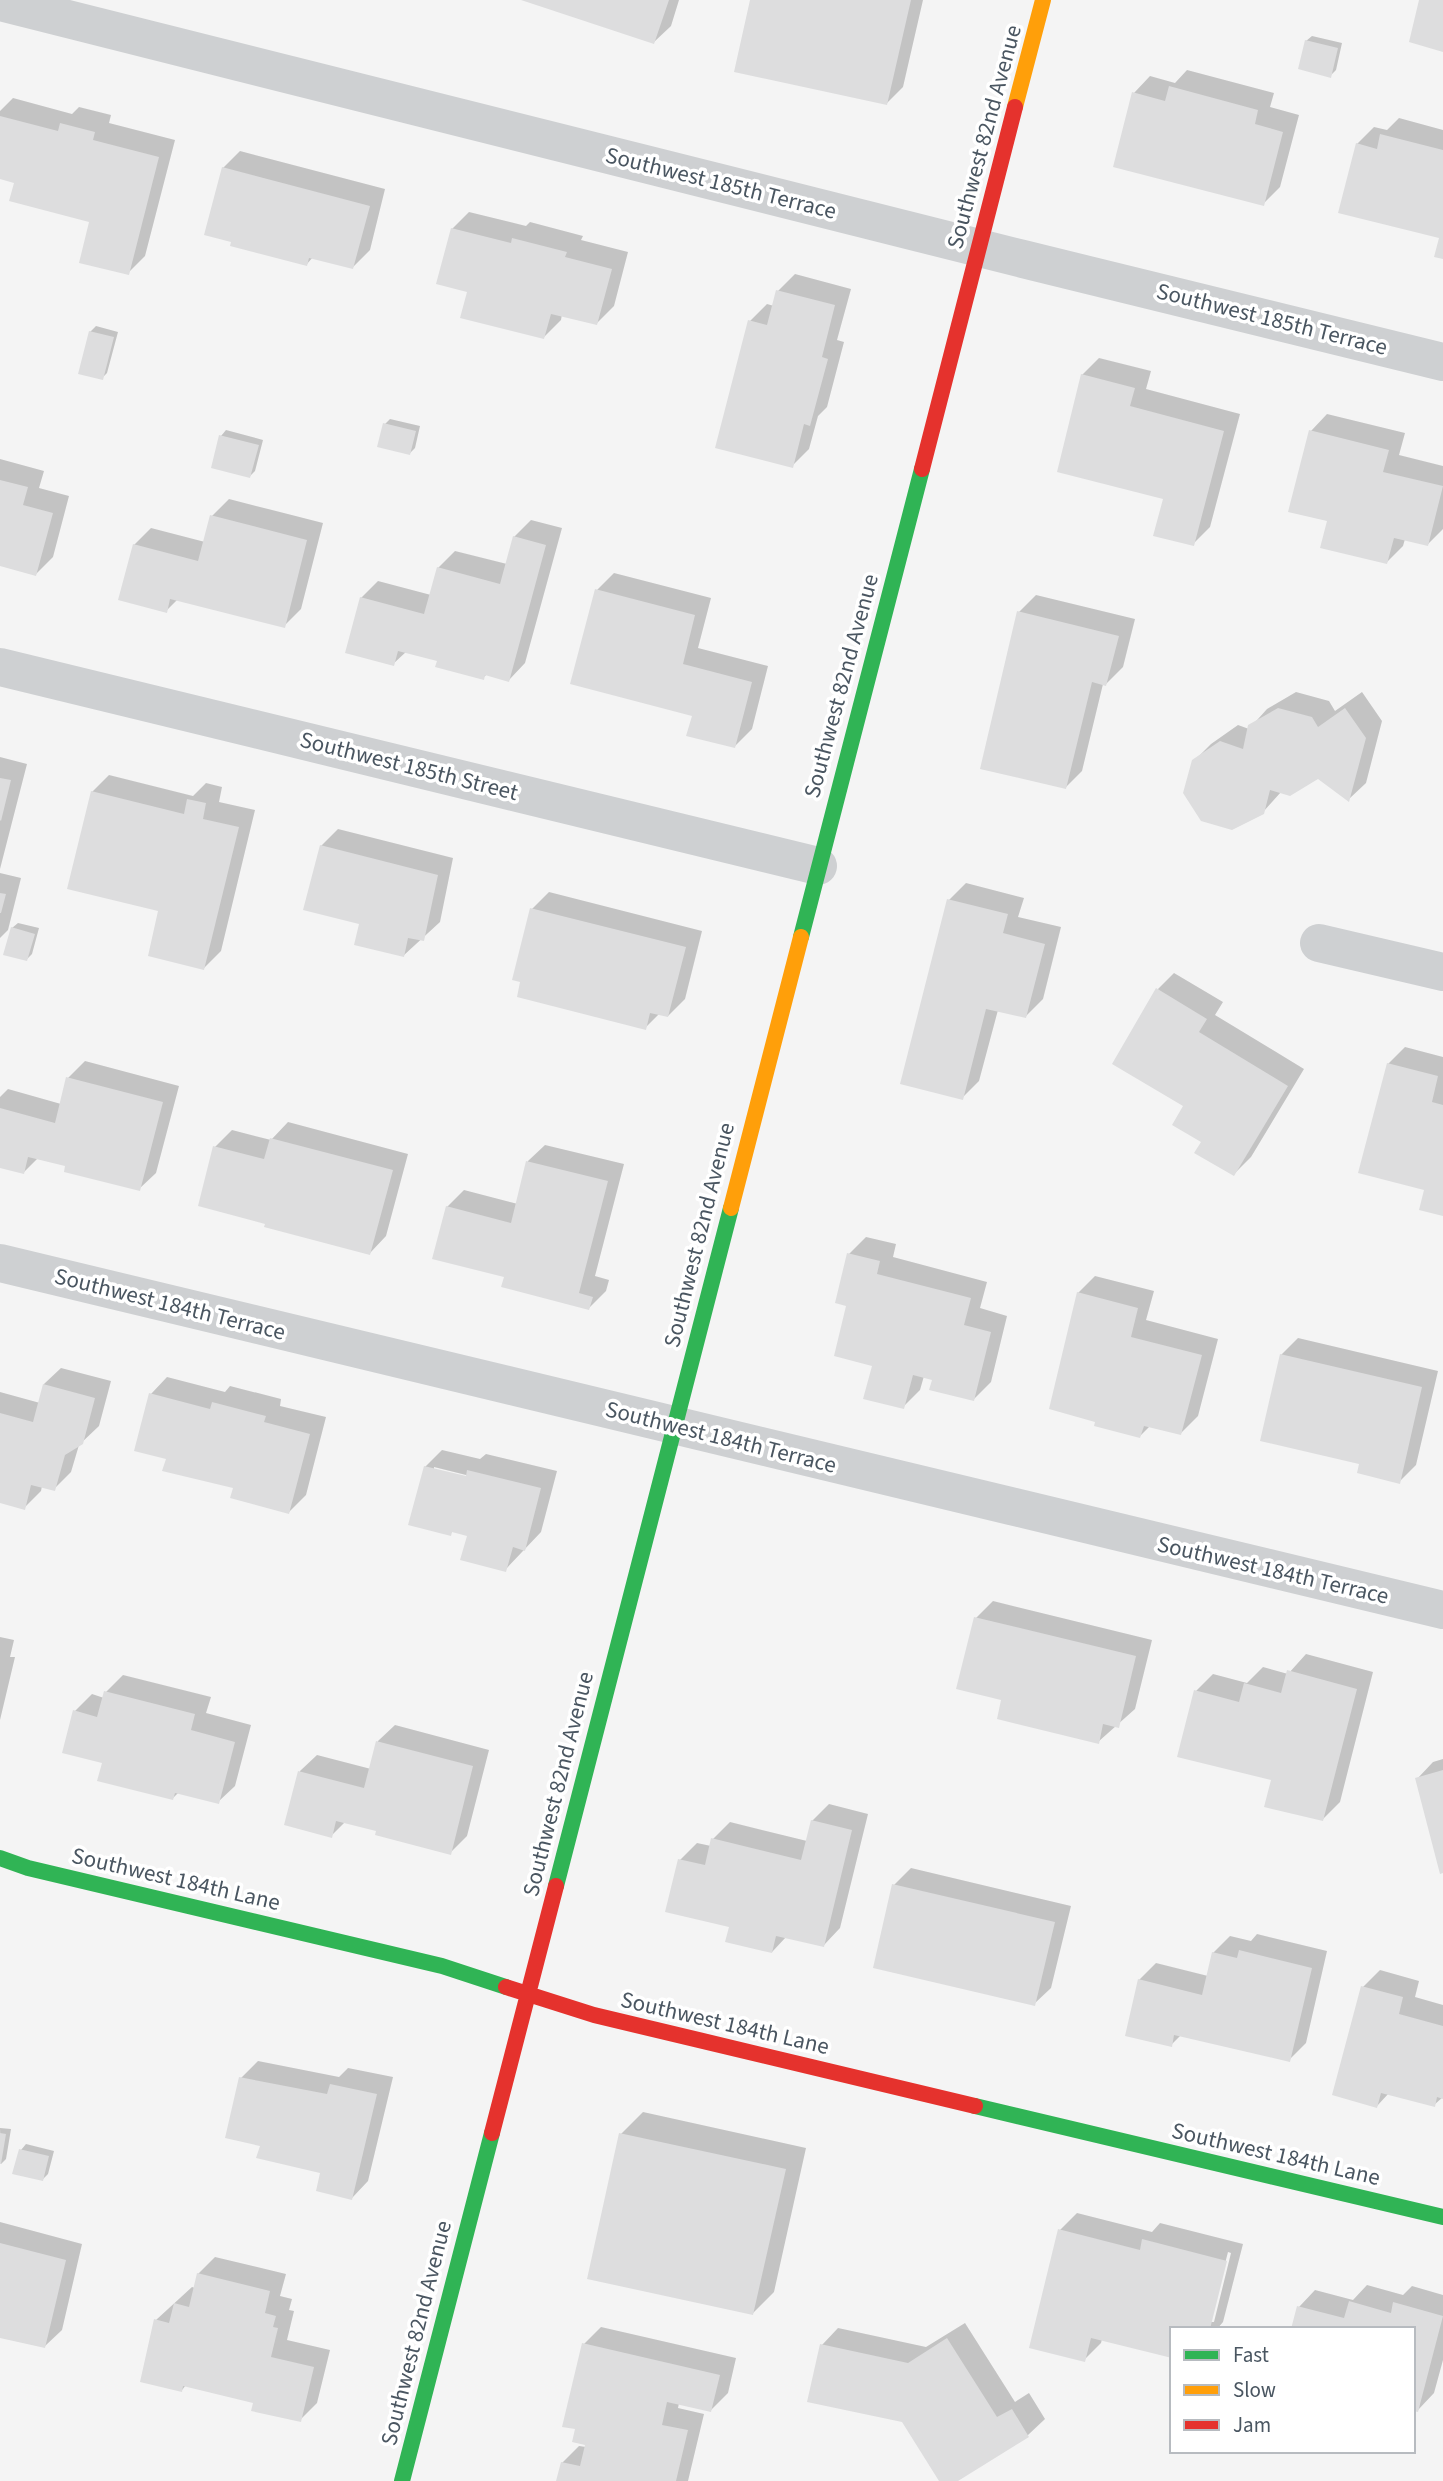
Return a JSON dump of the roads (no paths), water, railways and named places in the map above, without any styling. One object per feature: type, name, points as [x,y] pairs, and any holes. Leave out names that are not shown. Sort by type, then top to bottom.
[{"type":"street","name":"Southwest 82nd Avenue","points":[[402,2481],[1043,0]]},
{"type":"street","name":"Southwest 185th Terrace","points":[[0,2],[1443,362]]},
{"type":"street","name":"Southwest 185th Street","points":[[0,667],[818,866]]},
{"type":"street","points":[[1319,943],[1443,972]]},
{"type":"street","name":"Southwest 184th Terrace","points":[[0,1263],[1443,1610]]},
{"type":"street","name":"Southwest 184th Lane","points":[[0,1858],[29,1868],[442,1966],[527,1995],[607,2018],[1443,2217]]}]
